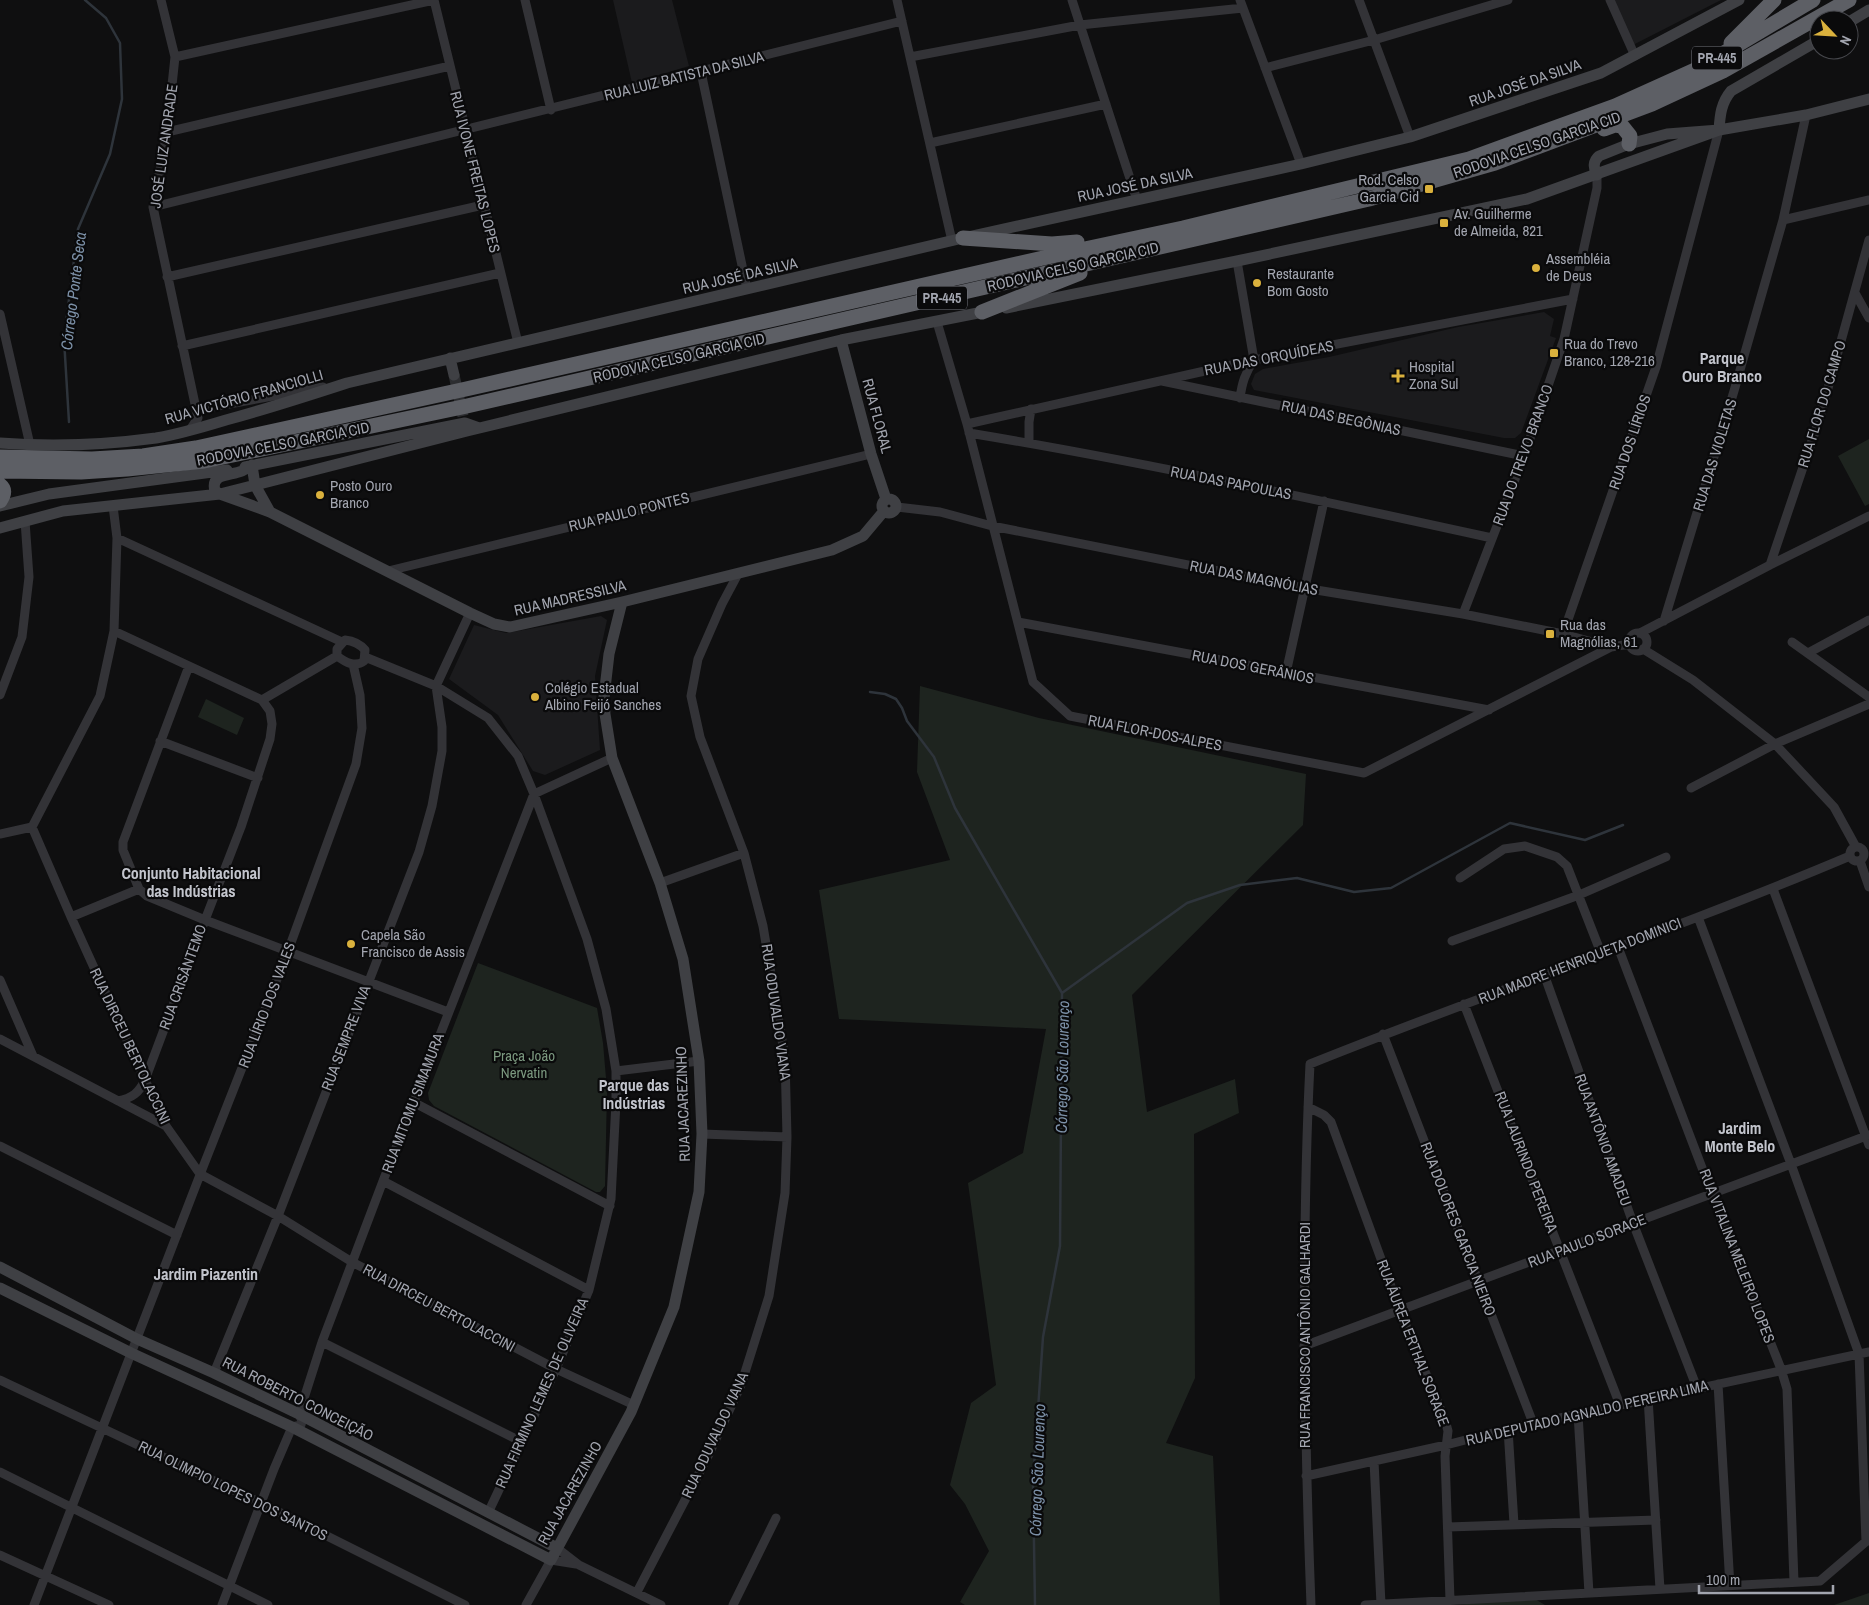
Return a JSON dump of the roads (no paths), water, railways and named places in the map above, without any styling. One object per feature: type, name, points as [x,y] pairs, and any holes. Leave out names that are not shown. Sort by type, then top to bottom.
[{"type":"highway","points":[[1715,59],[1774,0]]},
{"type":"highway","name":"RODOVIA CELSO GARCIA CID","points":[[0,457],[92,459],[143,456],[196,448],[1183,228],[1469,159],[1615,106],[1715,59],[1813,0]]},
{"type":"highway","name":"RODOVIA CELSO GARCIA CID","points":[[0,471],[90,471],[204,461],[468,406],[1369,199],[1495,163],[1623,116],[1685,90],[1723,71],[1849,0]]},
{"type":"highway","points":[[1495,163],[1540,154],[1615,125],[1622,126],[1627,130],[1630,136],[1629,144]]},
{"type":"highway","points":[[958,240],[1052,244],[1081,242],[1152,229],[1183,228]]},
{"type":"highway","points":[[982,312],[1082,272],[1147,255],[1166,246]]},
{"type":"highway","points":[[0,485],[4,490],[4,495],[0,501]]},
{"type":"street","name":"JOSÉ LUIZ ANDRADE","points":[[161,0],[175,57],[167,132],[153,207],[196,410]]},
{"type":"street","points":[[175,57],[434,0]]},
{"type":"street","name":"RUA IVONE FREITAS LOPES","points":[[434,0],[518,343]]},
{"type":"street","points":[[525,0],[551,110]]},
{"type":"street","points":[[897,0],[930,143],[958,240]]},
{"type":"street","points":[[1072,0],[1137,200]]},
{"type":"street","points":[[1359,0],[1410,137]]},
{"type":"street","points":[[1265,68],[1374,40],[1508,0]]},
{"type":"street","points":[[1610,0],[1635,56]]},
{"type":"street","name":"RUA JOSÉ DA SILVA","points":[[518,343],[958,240],[1301,164],[1410,137],[1601,73],[1739,0]]},
{"type":"street","points":[[910,57],[1080,25],[1241,4],[1301,164]]},
{"type":"street","name":"RUA LUIZ BATISTA DA SILVA","points":[[153,207],[551,110],[902,21]]},
{"type":"street","points":[[1719,130],[1724,99],[1731,91],[1809,46]]},
{"type":"street","points":[[167,132],[450,66]]},
{"type":"street","points":[[701,72],[747,289]]},
{"type":"street","points":[[1597,175],[1594,170],[1595,159],[1629,144],[1667,134],[1719,130],[1806,115],[1869,99]]},
{"type":"street","points":[[930,143],[1106,104]]},
{"type":"street","name":"RUA DAS VIOLETAS","points":[[1664,621],[1734,391],[1783,220],[1806,115]]},
{"type":"street","points":[[0,528],[63,511],[220,494],[465,424],[481,428],[840,340],[1237,261],[1527,199],[1719,130]]},
{"type":"street","name":"RUA DOS LÍRIOS","points":[[1563,634],[1656,367],[1719,130]]},
{"type":"street","name":"RUA DO TREVO BRANCO","points":[[1463,614],[1524,456],[1564,340],[1597,188],[1597,175]]},
{"type":"street","points":[[1783,220],[1869,200]]},
{"type":"street","points":[[168,277],[483,205]]},
{"type":"street","name":"RUA FLOR DO CAMPO","points":[[1770,565],[1820,417],[1856,293],[1869,240]]},
{"type":"street","points":[[1237,261],[1254,360],[1245,373],[1240,398]]},
{"type":"street","points":[[182,346],[500,273]]},
{"type":"street","points":[[1856,293],[1869,318]]},
{"type":"street","name":"RUA DAS ORQUÍDEAS","points":[[968,428],[1031,409],[1157,380],[1573,299]]},
{"type":"street","points":[[0,314],[30,445]]},
{"type":"street","name":"RUA FLOR-DOS-ALPES","points":[[937,322],[968,428],[1033,682],[1070,716],[1364,774],[1611,647],[1630,644]]},
{"type":"street","name":"RUA FLORAL","points":[[840,340],[871,454],[886,499]]},
{"type":"street","name":"RUA VICTÓRIO FRANCIOLLI","points":[[196,410],[347,383],[518,343]]},
{"type":"street","points":[[450,358],[454,375]]},
{"type":"street","name":"RUA DAS BEGÔNIAS","points":[[1157,380],[1524,456]]},
{"type":"street","name":"RUA VICTÓRIO FRANCIOLLI","points":[[0,442],[30,445],[95,445],[157,438],[189,431],[272,407],[347,383]]},
{"type":"street","points":[[1029,443],[1031,409]]},
{"type":"street","points":[[189,431],[198,418],[196,410]]},
{"type":"street","name":"RODOVIA CELSO GARCIA CID","points":[[0,506],[49,494],[252,465],[465,424]]},
{"type":"street","name":"RUA DAS PAPOULAS","points":[[968,428],[1029,443],[1324,501],[1492,538]]},
{"type":"street","name":"RUA PAULO PONTES","points":[[388,571],[871,454]]},
{"type":"street","points":[[220,494],[215,491],[213,485],[215,479],[222,475],[241,471],[252,465],[255,485],[270,512]]},
{"type":"street","name":"RUA MADRESSILVA","points":[[220,494],[270,512],[494,624],[516,627],[832,550],[863,536],[884,512]]},
{"type":"street","points":[[886,499],[894,500],[897,507],[895,512],[890,514],[884,512],[882,505],[886,499]]},
{"type":"street","points":[[1286,674],[1324,501]]},
{"type":"street","points":[[0,834],[32,827],[100,696],[114,631],[117,538],[113,506]]},
{"type":"street","name":"RUA DAS MAGNÓLIAS","points":[[897,507],[940,512],[992,526],[1304,588],[1463,614],[1563,634],[1611,647]]},
{"type":"street","points":[[1860,861],[1864,856],[1863,849],[1834,807],[1775,744],[1693,680],[1643,649],[1635,650],[1630,644],[1632,636],[1869,516]]},
{"type":"street","points":[[0,694],[22,637],[29,577],[25,521]]},
{"type":"street","points":[[117,538],[342,642]]},
{"type":"street","name":"RUA ODUVALDO VIANA","points":[[637,1592],[708,1456],[742,1385],[769,1296],[785,1193],[787,1137],[785,1058],[763,926],[744,853],[700,737],[691,696],[698,659],[722,604],[738,574]]},
{"type":"street","name":"RUA JACAREZINHO","points":[[551,1560],[634,1405],[674,1307],[699,1192],[702,1134],[699,1061],[683,959],[660,883],[612,758],[605,714],[604,697],[609,654],[622,602]]},
{"type":"street","points":[[436,686],[470,613]]},
{"type":"street","points":[[1808,653],[1869,620]]},
{"type":"street","name":"RUA DOS GERÂNIOS","points":[[1018,622],[1286,674],[1489,710]]},
{"type":"street","points":[[114,631],[262,700],[337,656]]},
{"type":"street","points":[[1640,633],[1647,639],[1643,649]]},
{"type":"street","points":[[345,640],[361,645],[365,650],[366,657],[360,664],[353,664],[343,661],[337,656],[337,649],[345,640]]},
{"type":"street","points":[[1792,642],[1869,697]]},
{"type":"street","name":"RUA FIRMINO LEMES DE OLIVEIRA","points":[[366,657],[436,686],[488,718],[518,756],[571,890],[593,957],[606,1009],[616,1071],[610,1206],[589,1290],[556,1369],[488,1513]]},
{"type":"street","name":"RUA LÍRIO DOS VALES","points":[[34,1605],[288,951],[356,764],[362,728],[360,695],[353,664]]},
{"type":"street","points":[[189,666],[123,842],[123,850],[139,889],[147,896],[205,920],[448,1012]]},
{"type":"street","name":"RUA SEMPRE VIVA","points":[[214,1373],[278,1216],[416,859],[433,801],[442,751],[442,726],[436,686]]},
{"type":"street","name":"RUA CRISÂNTEMO","points":[[118,1100],[134,1096],[140,1090],[145,1080],[241,828],[270,739],[272,724],[270,711],[262,700]]},
{"type":"street","points":[[1691,788],[1775,744],[1869,704]]},
{"type":"street","points":[[160,741],[258,778]]},
{"type":"street","points":[[534,794],[612,758]]},
{"type":"street","name":"RUA MITOMU SIMAMURA","points":[[292,1427],[301,1425],[302,1421],[299,1414],[322,1342],[382,1181],[534,794]]},
{"type":"street","name":"RUA DIRCEU BERTOLACCINI","points":[[32,827],[71,918],[166,1126],[200,1174],[278,1216],[352,1262],[556,1369],[634,1405]]},
{"type":"street","points":[[1460,878],[1504,849],[1525,846],[1557,857],[1567,866],[1601,953]]},
{"type":"street","points":[[1860,861],[1855,861],[1850,856],[1850,852],[1863,849]]},
{"type":"street","points":[[660,883],[744,853]]},
{"type":"street","name":"RUA MADRE HENRIQUETA DOMINICI","points":[[1310,1064],[1384,1034],[1772,889],[1850,856]]},
{"type":"street","points":[[1452,941],[1579,895],[1666,857]]},
{"type":"street","points":[[1860,861],[1869,887]]},
{"type":"street","points":[[71,918],[139,889]]},
{"type":"street","points":[[1772,889],[1868,1138]]},
{"type":"street","points":[[1365,1605],[1820,1581],[1868,1540],[1859,1354],[1791,1164],[1698,917]]},
{"type":"street","name":"RUA VITALINA MELEIRO LOPES","points":[[1618,947],[1781,1369],[1787,1389],[1794,1582]]},
{"type":"street","name":"RUA ANTÔNIO AMADEU","points":[[1544,974],[1633,1223],[1697,1388]]},
{"type":"street","points":[[0,980],[32,1056]]},
{"type":"street","name":"RUA LAURINDO PEREIRA","points":[[1464,1004],[1620,1404]]},
{"type":"street","name":"RUA DOLORES GARCIA NIEIRO","points":[[1384,1034],[1532,1423]]},
{"type":"street","points":[[0,1039],[166,1126]]},
{"type":"street","points":[[616,1071],[699,1061]]},
{"type":"street","name":"RUA FRANCISCO ANTÔNIO GALHARDI","points":[[1310,1064],[1304,1346],[1306,1476],[1311,1605]]},
{"type":"street","points":[[413,1102],[610,1206]]},
{"type":"street","name":"RUA ÁUREA ERTHAL SORAGE","points":[[1308,1107],[1324,1115],[1331,1122],[1400,1311],[1446,1420],[1448,1431],[1446,1445],[1450,1600]]},
{"type":"street","points":[[702,1134],[787,1137]]},
{"type":"street","name":"RUA PAULO SORACE","points":[[1304,1346],[1791,1164],[1868,1138]]},
{"type":"street","points":[[0,1146],[177,1235]]},
{"type":"street","points":[[382,1181],[589,1290]]},
{"type":"street","name":"RUA ROBERTO CONCEIÇÃO","points":[[0,1268],[137,1339],[299,1414],[557,1548],[578,1565]]},
{"type":"street","name":"RUA ROBERTO CONCEIÇÃO","points":[[0,1288],[131,1353],[292,1427],[551,1560],[578,1565],[661,1605]]},
{"type":"street","points":[[322,1342],[522,1442]]},
{"type":"street","name":"RUA DEPUTADO AGNALDO PEREIRA LIMA","points":[[1306,1476],[1446,1445],[1532,1423],[1781,1369],[1869,1352]]},
{"type":"street","name":"RUA OLIMPIO LOPES DOS SANTOS","points":[[0,1380],[261,1503],[465,1605]]},
{"type":"street","points":[[1718,1384],[1730,1586]]},
{"type":"street","points":[[1648,1398],[1660,1589]]},
{"type":"street","points":[[1578,1414],[1588,1593]]},
{"type":"street","points":[[222,1605],[292,1427]]},
{"type":"street","points":[[1508,1429],[1514,1524]]},
{"type":"street","points":[[1374,1461],[1381,1604]]},
{"type":"street","points":[[0,1472],[268,1605]]},
{"type":"street","points":[[733,1605],[776,1518]]},
{"type":"street","points":[[1448,1527],[1656,1520]]},
{"type":"street","points":[[0,1556],[109,1605]]},
{"type":"street","points":[[526,1605],[551,1560]]},
{"type":"waterway","name":"Córrego Ponte Seca","points":[[69,422],[64,339],[78,229],[110,154],[122,99],[120,43],[106,18],[85,0]]},
{"type":"waterway","points":[[870,692],[885,694],[896,699],[907,721],[934,757],[955,808],[1062,993]]},
{"type":"waterway","name":"Córrego São Lourenço","points":[[1035,1605],[1033,1482],[1043,1337],[1060,1246],[1062,993],[1187,903],[1240,885],[1297,878],[1354,892],[1391,888],[1510,823],[1585,840],[1623,825]]},
{"type":"tunnel","points":[[454,375],[463,416]]},
{"type":"place","name":"Rod. Celso Garcia Cid","points":[[1429,189]]},
{"type":"place","name":"Av. Guilherme de Almeida, 821","points":[[1444,223]]},
{"type":"place","name":"Assembléia de Deus","points":[[1536,268]]},
{"type":"place","name":"Restaurante Bom Gosto","points":[[1257,283]]},
{"type":"place","name":"Rua do Trevo Branco, 128-216","points":[[1554,353]]},
{"type":"place","name":"Hospital Zona Sul","points":[[1398,376]]},
{"type":"place","name":"Posto Ouro Branco","points":[[320,495]]},
{"type":"place","name":"Rua das Magnólias, 61","points":[[1550,634]]},
{"type":"place","name":"Colégio Estadual Albino Feijó Sanches","points":[[535,697]]},
{"type":"place","name":"Capela São Francisco de Assis","points":[[351,944]]},
{"type":"district","name":"Parque Ouro Branco","points":[[1722,367]]},
{"type":"district","name":"Conjunto Habitacional das Indústrias","points":[[191,882]]},
{"type":"district","name":"Parque das Indústrias","points":[[634,1094]]},
{"type":"district","name":"Jardim Monte Belo","points":[[1740,1137]]},
{"type":"district","name":"Jardim Piazentin","points":[[206,1274]]},
{"type":"park label","name":"Praça João Nervatin","points":[[524,1064]]}]
